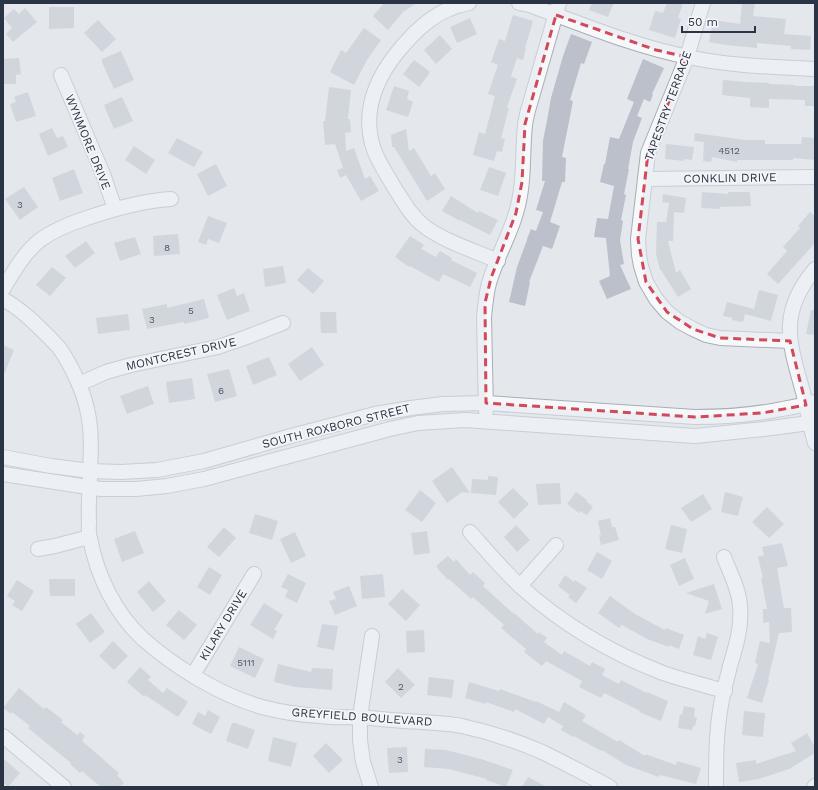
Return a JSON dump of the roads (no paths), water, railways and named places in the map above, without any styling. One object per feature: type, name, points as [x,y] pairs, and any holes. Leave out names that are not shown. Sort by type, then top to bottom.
[{"type":"street","points":[[469,3],[448,10],[430,20],[418,28],[408,38],[387,66],[376,87],[370,108],[370,133],[374,151],[383,168],[411,213],[418,220],[431,231],[498,261]]},
{"type":"street","points":[[519,3],[557,9],[637,44],[687,57],[749,66],[815,69]]},
{"type":"street","name":"TAPESTRY TERRACE","points":[[703,3],[687,57],[648,153],[638,239],[641,266],[646,282],[656,299],[667,312],[692,329],[706,335],[730,339],[790,341]]},
{"type":"street","points":[[486,421],[485,303],[488,287],[516,213],[522,182],[526,119],[557,9]]},
{"type":"street","name":"WYNMORE DRIVE","points":[[61,75],[103,174],[115,209]]},
{"type":"street","name":"CONKLIN DRIVE","points":[[645,179],[815,177]]},
{"type":"street","points":[[3,289],[18,264],[28,252],[40,240],[54,231],[64,226],[115,209],[144,202],[171,199]]},
{"type":"street","points":[[815,269],[806,280],[798,294],[792,309],[790,323],[790,341],[793,355],[810,403],[815,443]]},
{"type":"street","name":"GREYFIELD BOULEVARD","points":[[3,299],[16,306],[59,348],[79,384],[88,412],[91,442],[88,508],[89,537],[99,572],[107,590],[130,625],[144,639],[172,662],[211,686],[266,708],[301,715],[322,717],[360,717],[463,726],[514,741],[543,753],[610,787]]},
{"type":"street","name":"MONTCREST DRIVE","points":[[79,384],[106,372],[131,365],[218,348],[283,324]]},
{"type":"street","name":"SOUTH ROXBORO STREET","points":[[3,457],[51,466],[90,471],[121,472],[157,470],[204,461],[291,436],[387,412],[426,405],[486,403],[695,418],[762,413],[810,403]]},
{"type":"street","name":"SOUTH ROXBORO STREET","points":[[3,474],[101,489],[136,489],[167,486],[204,479],[396,428],[418,423],[444,421],[486,421],[695,436],[764,429],[812,422]]},
{"type":"street","points":[[470,532],[495,561],[520,586],[565,622],[588,637],[612,650],[663,673],[725,690]]},
{"type":"street","points":[[38,548],[55,546],[89,537]]},
{"type":"street","points":[[520,586],[556,544]]},
{"type":"street","points":[[716,787],[717,730],[721,705],[739,637],[741,622],[739,597],[724,557]]},
{"type":"street","name":"KILARY DRIVE","points":[[193,675],[254,574]]},
{"type":"street","points":[[371,787],[363,762],[360,740],[360,717],[372,636]]},
{"type":"street","points":[[3,736],[64,787]]}]
